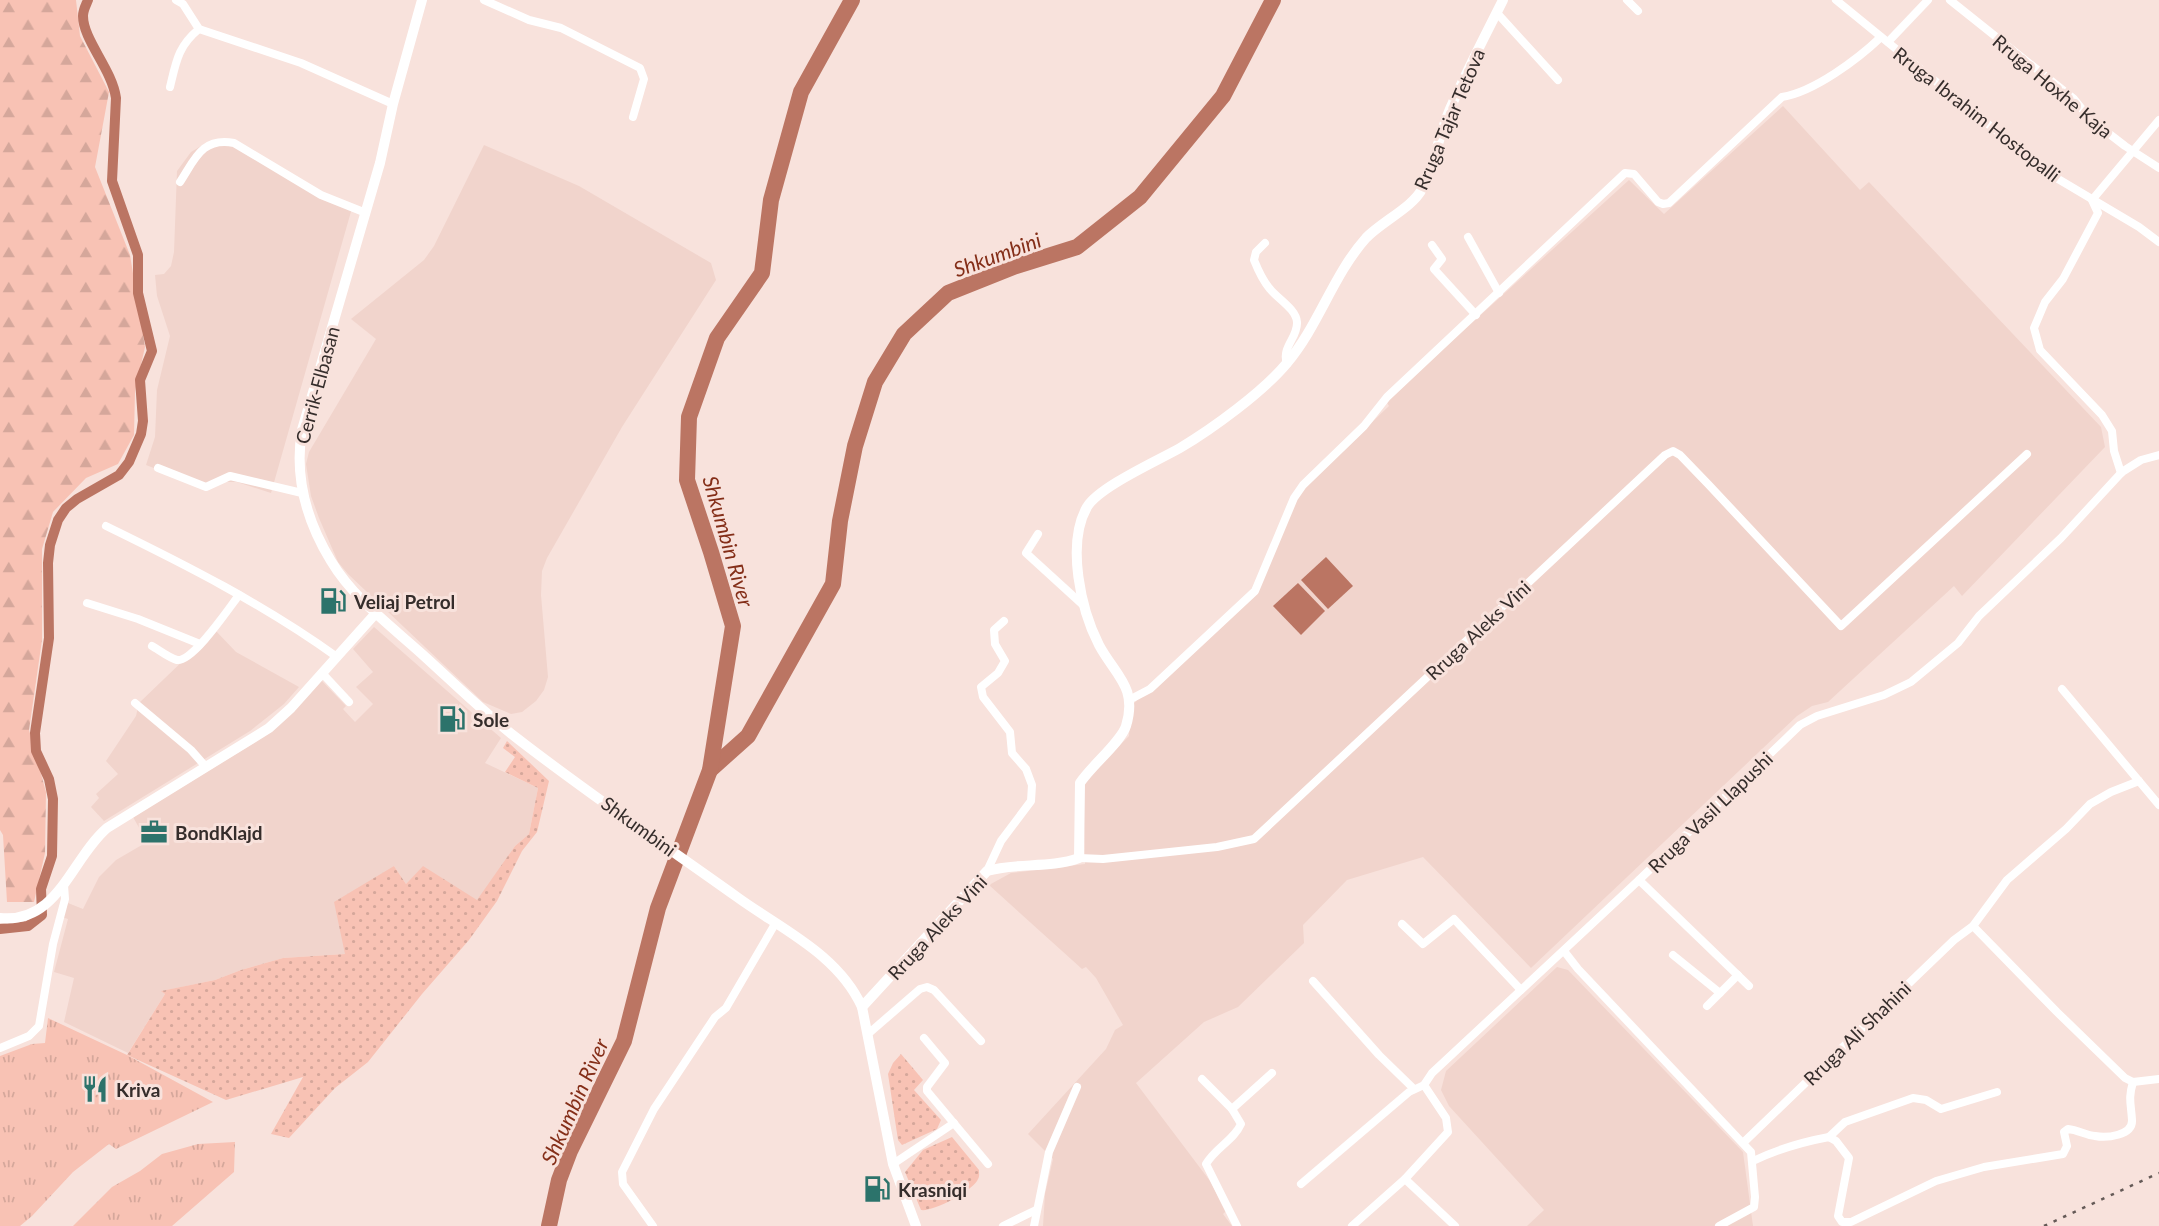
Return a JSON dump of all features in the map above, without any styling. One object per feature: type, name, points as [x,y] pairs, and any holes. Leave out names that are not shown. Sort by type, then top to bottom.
[{"type":"main road","name":"Cerrik-Elbasan","points":[[422,0],[393,104],[380,163],[302,430],[299,452],[302,493],[331,562],[356,594],[516,738]]},
{"type":"main road","points":[[0,918],[12,919],[36,911],[47,904],[64,885],[86,850],[107,828],[269,728],[376,613]]},
{"type":"main road","name":"Shkumbini","points":[[516,738],[809,946],[832,965],[854,989],[862,1007],[893,1164],[916,1226]]},
{"type":"street","points":[[176,0],[183,4],[199,29],[282,55],[393,104]]},
{"type":"street","points":[[484,0],[529,20],[561,28],[640,68],[644,79],[633,117]]},
{"type":"street","name":"Rruga Tajar Tetova","points":[[1129,700],[1126,683],[1100,646],[1083,605],[1078,548],[1079,524],[1088,505],[1104,491],[1217,424],[1287,364],[1315,321],[1344,268],[1367,237],[1420,192],[1449,110],[1503,0]]},
{"type":"street","points":[[1627,0],[1638,11]]},
{"type":"street","name":"Rruga Ibrahim Hostopalli","points":[[1836,0],[2048,173],[2139,227],[2159,242]]},
{"type":"street","points":[[1079,858],[1080,783],[1125,730],[1129,700],[1150,689],[1255,591],[1298,491],[1364,426],[1387,397],[1625,173],[1634,174],[1658,202],[1669,203],[1782,97],[1796,95],[1814,85],[1884,40],[1928,0]]},
{"type":"street","name":"Rruga Hoxhe Kaja","points":[[1950,0],[2074,99],[2090,119],[2159,168]]},
{"type":"street","points":[[1497,13],[1558,80]]},
{"type":"street","points":[[170,87],[179,53],[186,40],[199,29]]},
{"type":"street","points":[[2121,474],[2114,451],[2112,431],[2102,415],[2040,350],[2034,328],[2045,302],[2063,279],[2098,213],[2092,200],[2159,120]]},
{"type":"street","points":[[180,182],[200,151],[207,145],[223,141],[234,143],[321,195],[366,213]]},
{"type":"street","points":[[1468,237],[1499,293]]},
{"type":"street","points":[[1265,243],[1256,252],[1254,260],[1269,288],[1298,321],[1285,353],[1287,364]]},
{"type":"street","points":[[1432,245],[1442,259],[1434,269],[1476,315]]},
{"type":"street","name":"Rruga Aleks Vini","points":[[862,1007],[987,871],[999,867],[1066,863],[1079,858],[1103,859],[1217,848],[1254,839],[1665,455],[1673,451],[1708,484],[1841,626],[2026,454]]},
{"type":"street","name":"Rruga Vasil Llapushi","points":[[1424,1085],[1432,1073],[1800,725],[1817,716],[1884,695],[1919,676],[1958,643],[1979,616],[2061,538],[2121,474],[2133,464],[2159,455]]},
{"type":"street","points":[[158,468],[206,486],[230,476],[302,493]]},
{"type":"street","points":[[106,526],[178,561],[306,635],[337,657]]},
{"type":"street","points":[[1038,534],[1026,553],[1083,605]]},
{"type":"street","points":[[152,646],[177,660],[184,658],[210,634],[239,596]]},
{"type":"street","points":[[87,603],[138,619],[200,644]]},
{"type":"street","points":[[987,871],[1001,841],[1031,801],[1032,785],[1026,769],[1012,752],[1010,732],[983,697],[981,687],[998,673],[1005,661],[995,644],[994,630],[1004,621]]},
{"type":"street","points":[[322,673],[349,702]]},
{"type":"street","points":[[2062,689],[2159,804]]},
{"type":"street","points":[[135,704],[191,750],[206,767]]},
{"type":"street","name":"Rruga Ali Shahini","points":[[1743,1143],[1945,949],[1973,926],[2007,880],[2066,829],[2090,804],[2138,781]]},
{"type":"street","points":[[1639,880],[1749,986]]},
{"type":"street","points":[[0,1048],[29,1036],[39,1026],[53,944],[65,899],[64,885]]},
{"type":"street","points":[[1402,923],[1423,944],[1454,919],[1521,990]]},
{"type":"street","points":[[653,1226],[623,1184],[622,1172],[646,1123],[715,1017],[726,1008],[775,924]]},
{"type":"street","points":[[1973,926],[2121,1074],[2133,1082],[2159,1079]]},
{"type":"street","points":[[1564,951],[1751,1152],[1754,1207],[1719,1226]]},
{"type":"street","points":[[1673,956],[1720,993]]},
{"type":"street","points":[[1707,1006],[1738,975]]},
{"type":"street","points":[[1313,981],[1414,1089]]},
{"type":"street","points":[[868,1034],[927,986],[934,990],[981,1041]]},
{"type":"street","points":[[924,1038],[945,1063],[927,1087],[927,1091],[988,1164]]},
{"type":"street","points":[[1232,1109],[1272,1073]]},
{"type":"street","points":[[1202,1079],[1232,1109],[1241,1124],[1238,1131],[1209,1157],[1206,1164],[1237,1226]]},
{"type":"street","points":[[1829,1137],[1836,1141],[1849,1158],[1838,1216],[1842,1222],[1851,1222],[1936,1181],[1993,1165],[2063,1154],[2067,1146],[2064,1135],[2068,1129],[2096,1136],[2125,1132],[2132,1126],[2128,1100],[2133,1082]]},
{"type":"street","points":[[1301,1184],[1414,1089],[1424,1085],[1446,1118],[1448,1132],[1405,1179],[1352,1226]]},
{"type":"street","points":[[1034,1226],[1049,1152],[1077,1087]]},
{"type":"street","points":[[1753,1161],[1778,1149],[1829,1137],[1840,1124],[1913,1098],[1926,1100],[1941,1109],[1997,1092]]},
{"type":"street","points":[[893,1164],[954,1124]]},
{"type":"street","points":[[1405,1179],[1455,1226]]},
{"type":"street","points":[[1003,1226],[1036,1210]]},
{"type":"shaded area","points":[[1783,106],[1860,190],[1869,182],[2101,427],[2105,447],[1962,596],[1954,586],[1828,702],[1812,706],[1797,716],[1531,968],[1423,857],[1347,880],[1303,925],[1304,943],[1238,1007],[1204,1022],[1136,1083],[1210,1181],[1226,1211],[1223,1214],[1232,1226],[1043,1226],[1045,1194],[1053,1159],[1028,1134],[1106,1049],[1115,1030],[1123,1025],[1096,978],[1086,967],[1082,969],[989,885],[1011,873],[1085,864],[1083,782],[1129,736],[1131,706],[1254,593],[1297,494],[1389,406],[1386,401],[1629,180],[1664,214]]},
{"type":"shaded area","points":[[206,143],[231,143],[352,208],[271,493],[237,482],[225,482],[208,489],[146,465],[155,437],[157,390],[170,336],[157,296],[155,275],[164,274],[171,266],[174,252],[177,171],[191,152]]},
{"type":"shaded area","points":[[484,145],[579,186],[711,263],[716,280],[622,427],[547,558],[542,571],[541,595],[548,677],[544,690],[536,701],[522,712],[511,714],[483,702],[338,562],[311,496],[306,464],[309,452],[376,339],[351,319],[424,260],[434,246]]},
{"type":"shaded area","points":[[1326,557],[1353,586],[1328,609],[1301,580]]},
{"type":"shaded area","points":[[1298,583],[1325,611],[1301,635],[1273,606]]},
{"type":"shaded area","points":[[374,627],[501,738],[485,763],[538,788],[529,834],[515,846],[489,886],[477,901],[423,867],[406,884],[394,866],[345,954],[283,958],[215,980],[162,991],[165,994],[128,1053],[64,1022],[74,978],[54,972],[68,919],[62,917],[68,903],[83,909],[99,877],[116,860],[147,842],[133,817],[254,743],[321,680],[346,706],[343,709],[355,722],[373,704],[356,687],[373,672],[353,649]]},
{"type":"shaded area","points":[[215,630],[236,652],[299,687],[284,704],[250,731],[104,821],[91,807],[99,798],[96,794],[118,774],[106,761],[136,716],[139,703]]},
{"type":"shaded area","points":[[1557,967],[1568,970],[1743,1152],[1753,1226],[1527,1226],[1544,1210],[1449,1106],[1441,1090],[1446,1071]]},
{"type":"green space","points":[[0,0],[76,0],[80,36],[109,92],[95,167],[130,255],[145,347],[135,391],[134,435],[118,464],[86,478],[53,512],[42,549],[42,640],[29,730],[46,792],[45,853],[34,902],[7,902],[3,835],[0,830]]},
{"type":"green space","points":[[507,741],[549,781],[537,832],[522,851],[497,901],[469,940],[368,1062],[335,1088],[289,1138],[271,1134],[303,1077],[226,1100],[127,1055],[165,994],[161,991],[215,980],[283,958],[345,954],[334,902],[394,866],[406,884],[423,866],[477,900],[515,846],[529,834],[538,788],[505,772],[515,757],[503,748]]},
{"type":"green space","points":[[48,1018],[127,1055],[213,1102],[116,1149],[109,1144],[73,1172],[20,1226],[0,1226],[0,1056],[32,1044],[45,1043]]},
{"type":"green space","points":[[901,1054],[923,1080],[914,1090],[941,1120],[937,1129],[902,1145],[898,1140],[888,1074]]},
{"type":"green space","points":[[139,1075],[152,1089],[125,1114],[112,1100]]},
{"type":"green space","points":[[952,1137],[979,1170],[979,1178],[951,1200],[934,1208],[921,1210],[905,1172],[923,1150]]},
{"type":"green space","points":[[235,1142],[234,1172],[172,1226],[73,1226],[112,1187],[162,1154],[198,1144]]},
{"type":"waterway","points":[[0,929],[28,926],[42,915],[41,889],[52,856],[53,799],[49,779],[36,751],[35,733],[49,638],[50,545],[58,520],[66,508],[119,475],[129,462],[141,434],[143,421],[140,380],[152,351],[138,293],[138,255],[112,181],[116,98],[109,76],[84,25],[83,14],[88,0]]},
{"type":"waterway","name":"Shkumbin River","points":[[549,1226],[559,1180],[570,1151],[624,1041],[658,908],[710,770],[733,626],[687,480],[689,417],[717,338],[762,273],[771,200],[801,92],[852,0]]},
{"type":"waterway","name":"Shkumbini","points":[[710,770],[748,736],[833,584],[840,521],[855,446],[875,382],[904,334],[948,293],[1016,266],[1077,247],[1140,197],[1223,96],[1273,0]]},
{"type":"railway","points":[[2044,1226],[2159,1173]]},
{"type":"place","name":"Veliaj Petrol","points":[[333,601]]},
{"type":"place","name":"Sole","points":[[452,719]]},
{"type":"place","name":"BondKlajd","points":[[154,832]]},
{"type":"place","name":"Kriva","points":[[95,1089]]},
{"type":"place","name":"Krasniqi","points":[[877,1189]]}]
